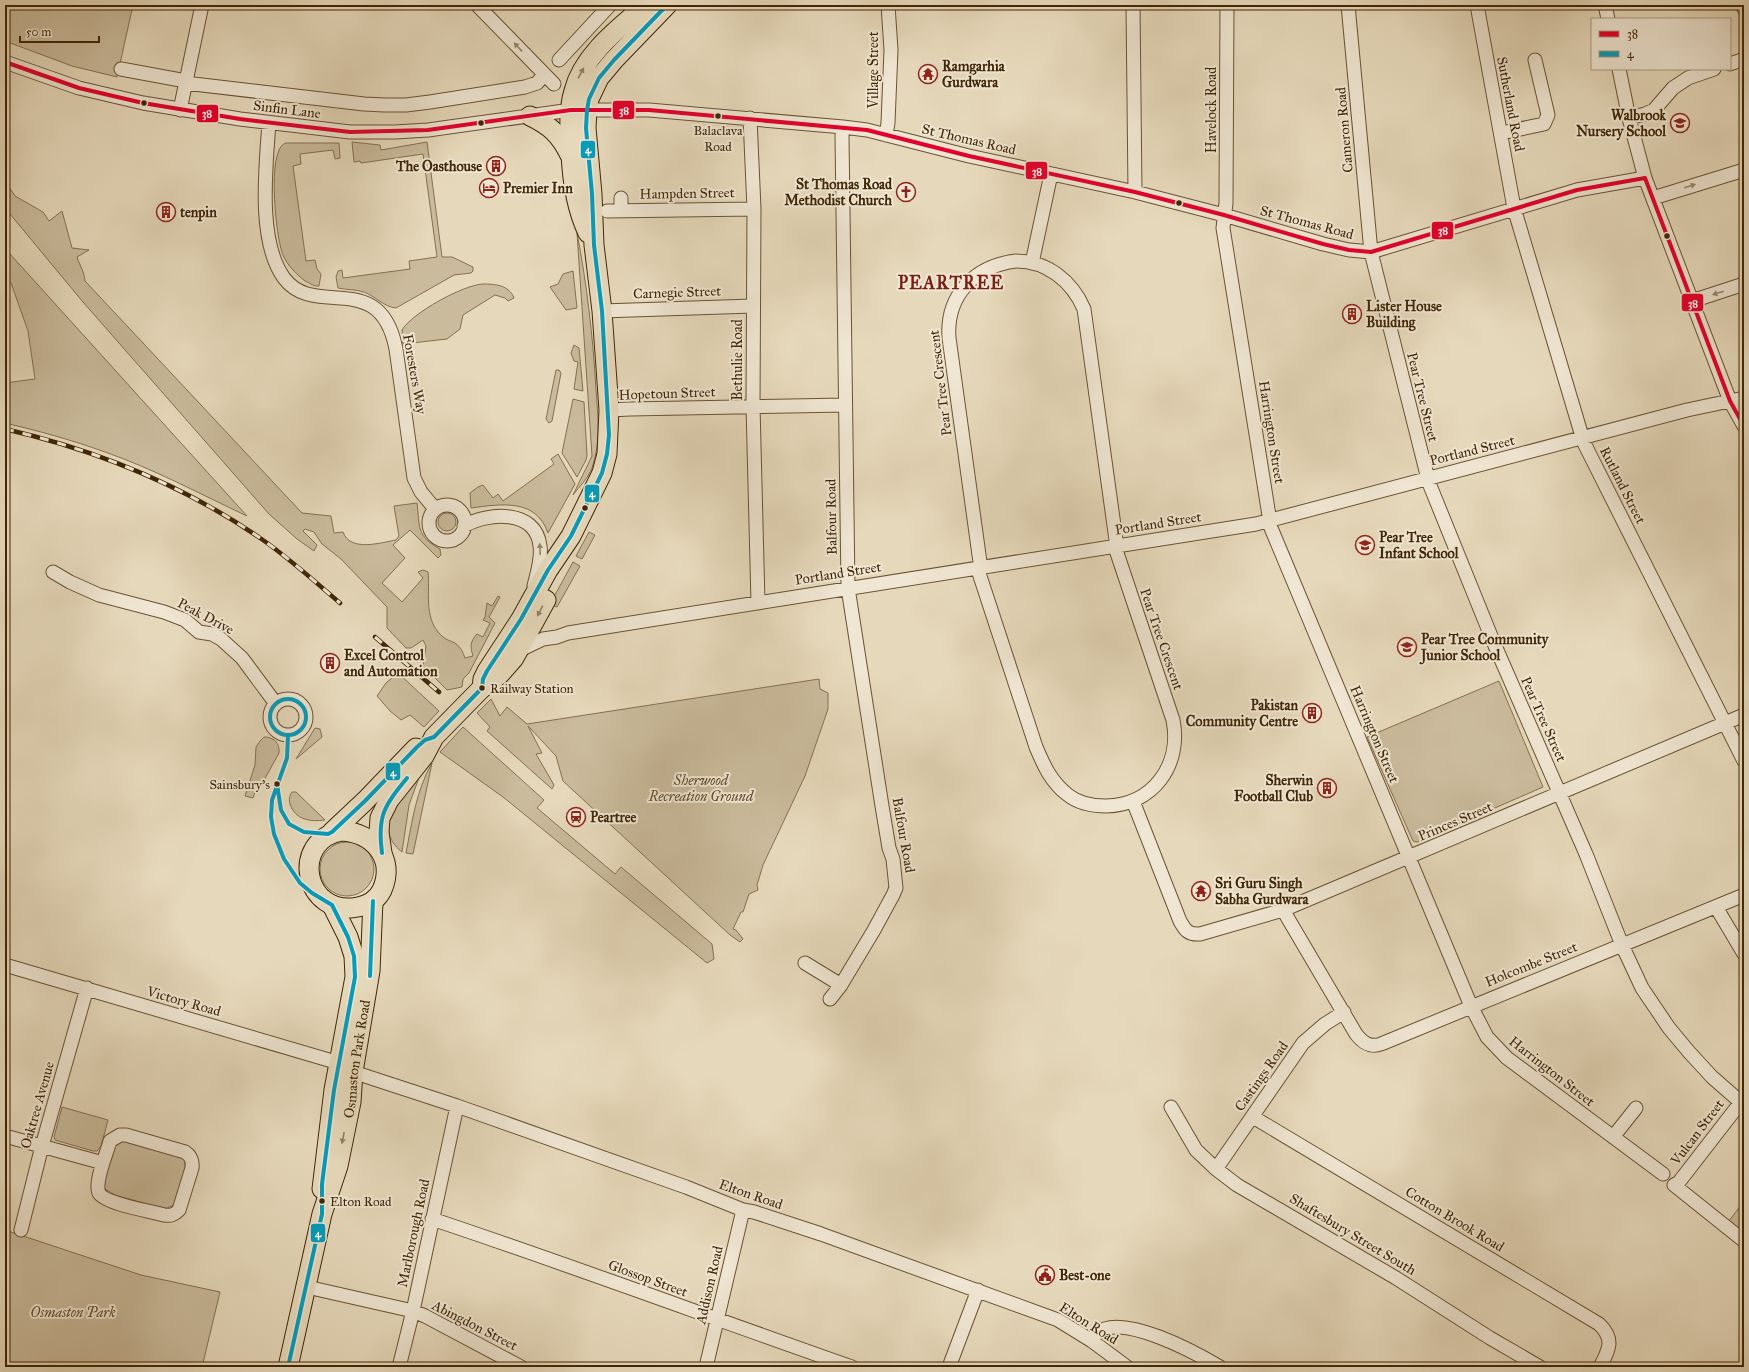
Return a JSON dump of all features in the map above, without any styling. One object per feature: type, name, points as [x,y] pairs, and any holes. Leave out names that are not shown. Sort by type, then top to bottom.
[{"type":"highway","points":[[579,110],[574,90],[584,67],[603,43],[646,5]]},
{"type":"highway","points":[[579,110],[589,99],[599,78],[614,60],[667,5]]},
{"type":"highway","name":"Osmaston Park Road","points":[[579,110],[572,158],[577,199],[584,225],[594,245]]},
{"type":"highway","name":"Osmaston Park Road","points":[[434,737],[425,740],[417,747],[365,801],[332,832],[321,839],[313,851],[309,873],[311,885],[322,900],[332,905],[355,908],[368,904],[380,894],[385,878],[386,864],[382,853],[379,832],[380,818],[389,800],[424,756],[434,737],[482,688],[500,675],[518,651],[551,590],[571,536],[602,473],[608,441],[609,410],[602,311],[594,245],[592,194],[586,128],[579,110]]},
{"type":"highway","points":[[530,116],[544,123],[557,134],[572,158]]},
{"type":"highway","name":"Osmaston Park Road","points":[[482,688],[483,679],[531,601],[548,570],[571,536]]},
{"type":"highway","points":[[332,832],[342,831],[358,834],[375,844],[382,853]]},
{"type":"highway","name":"Osmaston Park Road","points":[[288,1367],[322,1214],[322,1184],[346,1067],[370,971],[373,901]]},
{"type":"highway","name":"Osmaston Park Road","points":[[332,905],[348,937],[354,956],[355,977],[346,1067]]},
{"type":"street","points":[[180,110],[202,5]]},
{"type":"street","name":"Sinfin Lane","points":[[121,69],[185,82],[364,104],[406,105],[525,87],[549,80],[477,5]]},
{"type":"street","points":[[559,60],[610,5]]},
{"type":"street","name":"Village Street","points":[[886,135],[888,123],[891,50],[888,5]]},
{"type":"street","points":[[1133,5],[1135,192]]},
{"type":"street","name":"Havelock Road","points":[[1224,215],[1226,203],[1227,5]]},
{"type":"street","name":"Cameron Road","points":[[1348,5],[1371,252]]},
{"type":"street","name":"Sutherland Road","points":[[1476,5],[1514,208]]},
{"type":"street","points":[[1605,5],[1608,18]]},
{"type":"street","points":[[1742,5],[1744,10]]},
{"type":"street","points":[[1731,64],[1744,59]]},
{"type":"street","points":[[1501,133],[1544,124],[1548,115],[1535,60]]},
{"type":"street","name":"Sinfin Lane","points":[[5,62],[56,81],[94,92],[180,110],[269,123],[358,132],[395,132],[445,129],[579,110]]},
{"type":"street","points":[[1619,70],[1629,118],[1645,178],[1730,401],[1744,426]]},
{"type":"street","points":[[1629,118],[1654,110],[1673,88],[1688,78],[1711,70]]},
{"type":"street","points":[[579,110],[648,110],[750,118],[843,127],[886,135]]},
{"type":"street","name":"Bethulie Road","points":[[750,118],[754,208],[753,406],[758,603]]},
{"type":"street","name":"Foresters Way","points":[[269,123],[264,192],[268,230],[277,264],[285,279],[292,286],[304,293],[347,298],[364,302],[379,313],[388,324],[394,337],[414,478],[421,492],[435,509]]},
{"type":"street","name":"Balfour Road","points":[[830,1000],[841,985],[896,888],[893,859],[889,848],[882,806],[848,588],[843,127]]},
{"type":"street","name":"St Thomas Road","points":[[886,135],[969,156],[1135,192],[1356,252],[1371,252],[1577,190],[1645,178]]},
{"type":"street","points":[[1653,198],[1744,170]]},
{"type":"street","points":[[1032,263],[1050,174]]},
{"type":"street","name":"Hampden Street","points":[[607,211],[621,204],[754,208]]},
{"type":"street","name":"Rutland Street","points":[[1514,208],[1582,438],[1744,761]]},
{"type":"street","name":"Harrington Street","points":[[1224,215],[1223,228],[1271,528],[1471,1006],[1487,1037],[1507,1058],[1663,1174]]},
{"type":"street","name":"Pear Tree Street","points":[[1371,252],[1428,478],[1493,641],[1560,794],[1622,945],[1642,988],[1669,1028],[1712,1077],[1742,1103]]},
{"type":"street","name":"Pear Tree Crescent","points":[[1011,262],[1032,263],[1054,271],[1061,277],[1072,288],[1084,309],[1117,553],[1173,720],[1175,733],[1172,754],[1161,779],[1150,791],[1133,801],[1108,806],[1085,803],[1073,798],[1065,792],[1046,771],[1036,747],[979,573],[980,562],[950,338],[950,315],[954,303],[963,288],[979,274],[993,267],[1011,262]]},
{"type":"street","points":[[1692,301],[1744,284]]},
{"type":"street","name":"Carnegie Street","points":[[602,311],[753,306]]},
{"type":"street","name":"Portland Street","points":[[531,628],[542,633],[568,633],[1248,525],[1582,438],[1744,398]]},
{"type":"street","name":"Hopetoun Street","points":[[609,410],[845,405]]},
{"type":"street","points":[[445,505],[456,507],[461,512],[464,519],[464,526],[460,534],[453,539],[444,540],[437,538],[432,533],[429,524],[431,514],[435,509],[445,505]]},
{"type":"street","points":[[464,526],[472,521],[496,517],[515,517],[528,524],[534,530],[540,545],[539,562],[531,601]]},
{"type":"street","name":"Peak Drive","points":[[53,572],[70,582],[99,594],[164,612],[185,620],[199,632],[212,634],[221,639],[242,658],[276,704]]},
{"type":"street","points":[[498,655],[514,642],[524,625],[531,628]]},
{"type":"street","name":"Portland Street","points":[[518,651],[542,639],[557,637],[568,633]]},
{"type":"street","name":"Princes Street","points":[[1133,801],[1180,921],[1188,932],[1200,934],[1283,910],[1410,858],[1724,722],[1744,715]]},
{"type":"street","name":"Holcombe Street","points":[[1283,910],[1361,1040],[1374,1046],[1716,907],[1744,894]]},
{"type":"street","points":[[1716,907],[1744,954]]},
{"type":"street","points":[[805,963],[841,985]]},
{"type":"street","name":"Victory Road","points":[[5,965],[87,988],[131,1003],[346,1067]]},
{"type":"street","name":"Oaktree Avenue","points":[[21,1230],[42,1146],[87,988]]},
{"type":"street","name":"Castings Road","points":[[1216,1169],[1303,1044],[1325,1024],[1344,1012]]},
{"type":"street","name":"Elton Road","points":[[346,1067],[686,1187],[743,1210],[754,1212],[821,1234],[1058,1320],[1092,1341],[1127,1367]]},
{"type":"street","name":"Vulcan Street","points":[[1742,1103],[1676,1184],[1744,1241]]},
{"type":"street","name":"Marlborough Road","points":[[399,1367],[413,1311],[457,1106]]},
{"type":"street","name":"Shaftesbury Street South","points":[[1171,1108],[1193,1147],[1216,1169],[1237,1185],[1390,1274],[1490,1338],[1540,1367]]},
{"type":"street","points":[[1614,1137],[1636,1108]]},
{"type":"street","name":"Cotton Brook Road","points":[[1253,1117],[1599,1324],[1607,1333],[1609,1344],[1607,1353],[1600,1367]]},
{"type":"street","points":[[120,1135],[126,1135],[185,1152],[190,1156],[192,1161],[179,1210],[175,1214],[169,1216],[104,1198],[99,1193],[98,1186],[103,1163],[110,1141],[120,1135]]},
{"type":"street","points":[[5,1136],[103,1163]]},
{"type":"street","name":"Addison Road","points":[[706,1367],[743,1210]]},
{"type":"street","name":"Glossop Street","points":[[432,1219],[852,1367]]},
{"type":"street","name":"Abingdon Street","points":[[307,1287],[413,1311],[522,1367]]},
{"type":"street","points":[[949,1367],[978,1290]]},
{"type":"street","points":[[1092,1341],[1097,1334],[1103,1330],[1114,1327],[1126,1328],[1156,1335],[1220,1367]]},
{"type":"green space","points":[[5,5],[133,5],[117,77],[72,66],[5,41]]},
{"type":"green space","points":[[352,142],[380,145],[381,150],[427,142],[442,257],[452,257],[473,267],[473,271],[471,273],[454,275],[396,308],[387,306],[364,292],[338,288],[336,277],[338,271],[342,270],[343,278],[410,269],[409,261],[437,257],[423,154],[361,163],[360,161],[354,162]]},
{"type":"green space","points":[[286,143],[339,143],[340,158],[335,159],[333,150],[300,154],[301,164],[293,166],[306,261],[315,260],[317,269],[321,274],[319,286],[305,281],[296,273],[285,259],[280,246],[274,195],[274,176],[276,160],[280,149]]},
{"type":"green space","points":[[5,181],[15,196],[43,212],[49,221],[62,211],[72,248],[89,250],[77,257],[83,271],[85,281],[302,513],[331,516],[334,533],[343,532],[352,542],[366,545],[396,540],[399,536],[394,506],[417,503],[419,525],[423,535],[427,540],[440,549],[441,555],[438,558],[410,530],[393,545],[405,558],[382,583],[402,602],[423,578],[418,572],[423,570],[428,572],[429,612],[434,626],[443,637],[459,647],[465,658],[473,656],[471,647],[473,639],[477,634],[483,637],[490,623],[483,620],[485,617],[487,603],[492,606],[498,596],[500,597],[489,617],[495,623],[469,673],[463,679],[462,687],[447,690],[423,666],[426,646],[423,640],[411,648],[406,648],[387,628],[387,607],[341,559],[322,544],[314,532],[305,529],[303,531],[317,545],[314,551],[297,539],[269,514],[83,302],[5,208]]},
{"type":"green space","points":[[577,233],[587,292],[595,370],[598,439],[592,468],[586,479],[573,495],[592,456]]},
{"type":"green space","points":[[5,248],[247,516],[159,474],[123,459],[68,440],[5,423],[5,383],[35,379],[28,331],[11,283],[5,278]]},
{"type":"green space","points":[[573,271],[577,308],[566,310],[550,287],[558,284],[563,274]]},
{"type":"green space","points":[[483,284],[501,286],[509,290],[514,298],[508,301],[505,298],[495,295],[463,315],[460,329],[447,339],[403,344],[402,330],[416,316],[439,301],[463,289]]},
{"type":"green space","points":[[574,345],[579,348],[583,391],[574,389],[578,362],[574,361],[571,353]]},
{"type":"green space","points":[[556,370],[559,370],[561,373],[552,421],[549,423],[546,419]]},
{"type":"green space","points":[[573,399],[584,402],[587,455],[577,477],[562,453]]},
{"type":"green space","points":[[558,454],[575,484],[548,533],[542,522],[535,514],[526,509],[505,505],[471,508],[470,493],[478,487],[483,485],[493,498],[498,494],[503,501],[554,464],[551,459]]},
{"type":"green space","points":[[443,513],[451,513],[456,518],[454,529],[451,531],[443,531],[438,526],[438,518]]},
{"type":"green space","points":[[589,532],[595,535],[582,559],[576,556]]},
{"type":"green space","points":[[573,562],[580,566],[557,607],[550,604]]},
{"type":"green space","points":[[398,673],[439,711],[424,727],[410,715],[401,720],[390,711],[377,696],[386,683]]},
{"type":"green space","name":"Sherwood Recreation Ground","points":[[819,679],[820,689],[828,693],[828,709],[805,776],[763,865],[757,885],[758,890],[749,894],[743,912],[741,912],[733,929],[736,930],[743,939],[740,942],[730,935],[563,781],[556,756],[528,726],[542,753],[536,754],[554,785],[552,789],[487,731],[490,727],[477,713],[491,699],[500,716],[507,707],[527,724]]},
{"type":"green space","points":[[1499,681],[1543,787],[1417,842],[1413,841],[1367,737]]},
{"type":"green space","points":[[463,727],[544,800],[537,808],[615,874],[621,867],[712,944],[714,959],[707,963],[503,797],[440,752]]},
{"type":"green space","points":[[315,728],[320,729],[322,737],[296,759]]},
{"type":"green space","points":[[264,737],[271,738],[276,741],[279,753],[259,789],[256,789],[253,798],[245,796],[255,765],[256,747]]},
{"type":"green space","points":[[432,763],[413,854],[406,853],[418,796]]},
{"type":"green space","points":[[424,764],[409,805],[402,852],[392,842],[389,831],[390,819],[394,807]]},
{"type":"green space","points":[[292,792],[296,792],[325,820],[314,821],[304,819],[296,814],[292,809],[289,800]]},
{"type":"green space","points":[[347,842],[357,844],[366,850],[372,859],[374,869],[372,879],[366,888],[357,894],[347,896],[337,894],[328,888],[322,879],[320,869],[322,859],[328,850],[337,844]]},
{"type":"green space","points":[[62,1107],[108,1120],[101,1146],[97,1151],[55,1140],[54,1137]]},
{"type":"green space","points":[[124,1140],[182,1157],[185,1167],[184,1173],[181,1187],[174,1205],[165,1209],[115,1195],[105,1189],[104,1185],[106,1174],[112,1154],[117,1144]]},
{"type":"green space","points":[[1744,1201],[1744,1232],[1729,1221]]},
{"type":"green space","name":"Osmaston Park","points":[[5,1230],[141,1275],[220,1292],[202,1367],[5,1367]]},
{"type":"railway","points":[[5,429],[72,447],[105,459],[169,486],[200,502],[231,519],[270,545],[301,569],[340,603]]},
{"type":"railway","points":[[375,637],[439,692]]},
{"type":"transit line","name":"4","points":[[277,784],[281,810],[289,824],[304,832],[328,834],[332,832],[365,801],[417,747],[425,740],[434,737],[482,688],[483,679],[487,671],[521,619],[548,570],[571,536],[602,473],[607,454],[609,435],[602,311],[594,245],[592,194],[586,128],[587,110],[589,99],[599,78],[614,60],[667,5]]},
{"type":"transit line","name":"38","points":[[5,62],[79,88],[143,103],[240,119],[350,132],[428,130],[571,110],[649,110],[867,130],[969,156],[1135,192],[1224,215],[1323,244],[1349,250],[1371,252],[1577,190],[1645,178]]},
{"type":"transit line","name":"38","points":[[1645,178],[1730,401],[1744,426]]},
{"type":"transit line","name":"4","points":[[292,699],[301,704],[305,710],[306,717],[305,724],[301,730],[292,735],[284,735],[275,730],[271,724],[270,713],[275,704],[281,700],[292,699]]},
{"type":"transit line","name":"4","points":[[288,736],[287,758],[272,800],[271,817],[274,834],[284,859],[300,883],[312,893],[332,905],[348,937],[354,956],[355,977],[334,1090],[322,1184],[322,1214],[288,1367]]},
{"type":"transit line","name":"4","points":[[382,853],[381,830],[384,812],[393,796],[407,778]]},
{"type":"transit line","name":"4","points":[[370,976],[373,901]]},
{"type":"place","name":"Ramgarhia Gurdwara","points":[[928,74]]},
{"type":"place","name":"Balaclava Road","points":[[718,116]]},
{"type":"place","name":"Walbrook Nursery School","points":[[1680,123]]},
{"type":"place","name":"The Oasthouse","points":[[496,166]]},
{"type":"place","name":"Premier Inn","points":[[489,188]]},
{"type":"place","name":"St Thomas Road Methodist Church","points":[[906,192]]},
{"type":"place","name":"tenpin","points":[[166,212]]},
{"type":"place","name":"Lister House Building","points":[[1352,314]]},
{"type":"place","name":"Pear Tree Infant School","points":[[1365,545]]},
{"type":"place","name":"Pear Tree Community Junior School","points":[[1407,647]]},
{"type":"place","name":"Excel Control and Automation","points":[[330,663]]},
{"type":"place","name":"Railway Station","points":[[482,688]]},
{"type":"place","name":"Pakistan Community Centre","points":[[1312,713]]},
{"type":"place","name":"Sainsbury's","points":[[277,784]]},
{"type":"place","name":"Sherwin Football Club","points":[[1327,788]]},
{"type":"place","name":"Peartree","points":[[576,817]]},
{"type":"place","name":"Sri Guru Singh Sabha Gurdwara","points":[[1201,891]]},
{"type":"place","name":"Elton Road","points":[[322,1201]]},
{"type":"place","name":"Best-one","points":[[1045,1275]]},
{"type":"district","name":"PEARTREE","points":[[951,283]]}]
